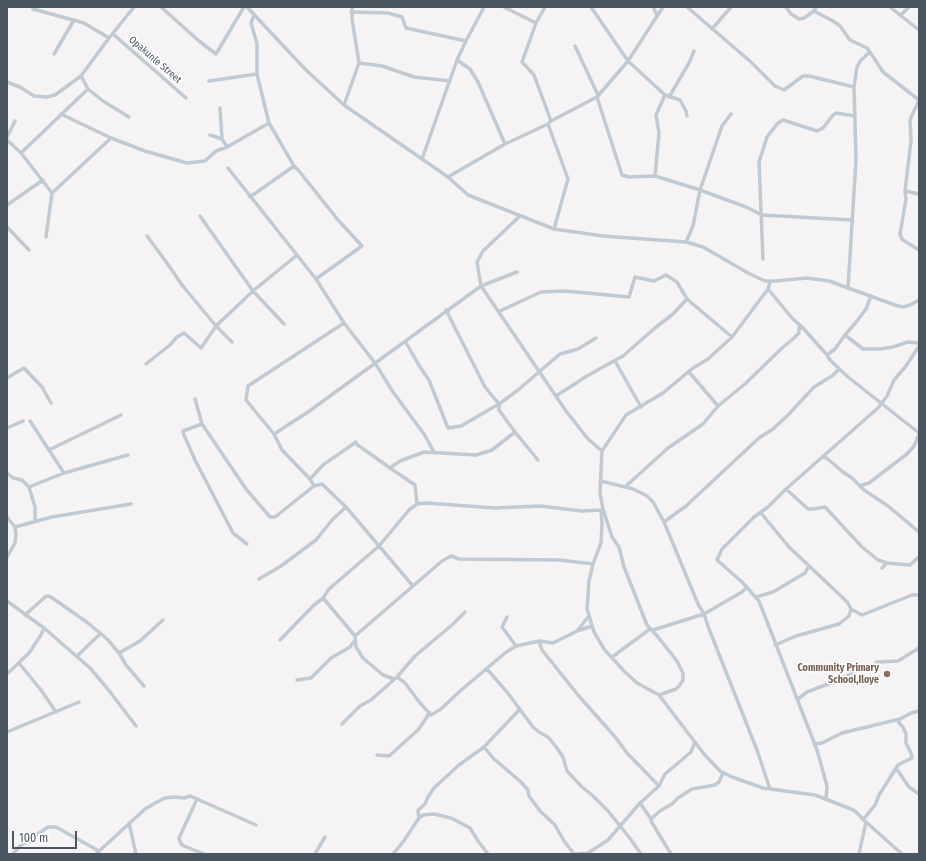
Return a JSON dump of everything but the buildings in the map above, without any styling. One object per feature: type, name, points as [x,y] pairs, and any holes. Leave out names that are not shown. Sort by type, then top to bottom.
[{"type":"street","points":[[7,82],[20,87],[34,96],[47,97],[55,95],[81,76],[134,7]]},
{"type":"street","points":[[161,7],[198,41],[216,54],[246,7],[305,69],[344,105],[448,177],[468,195],[520,216],[554,229],[603,236],[686,242],[703,247],[759,279],[770,282],[808,278],[829,281],[903,307],[919,300]]},
{"type":"street","points":[[344,105],[359,63],[351,12],[352,7]]},
{"type":"street","points":[[422,159],[457,60],[484,7]]},
{"type":"street","points":[[504,7],[536,23]]},
{"type":"street","points":[[545,7],[536,23],[522,62],[534,75],[568,179],[554,229]]},
{"type":"street","points":[[591,7],[628,61],[667,96],[680,100],[687,116]]},
{"type":"street","points":[[652,7],[657,15]]},
{"type":"street","points":[[448,177],[505,144],[597,96],[628,61],[663,7]]},
{"type":"street","points":[[687,7],[751,62],[775,86],[784,90],[803,76],[810,76],[854,87]]},
{"type":"street","points":[[712,29],[731,7]]},
{"type":"street","points":[[786,7],[791,14],[799,19],[804,18],[814,11],[816,7]]},
{"type":"street","points":[[890,7],[919,30]]},
{"type":"street","points":[[901,16],[909,7]]},
{"type":"street","points":[[33,9],[84,23],[109,38]]},
{"type":"street","points":[[814,11],[840,26],[850,40],[867,48],[883,72],[919,100],[910,120],[911,141],[905,191],[906,199],[900,234],[902,239],[919,250]]},
{"type":"street","points":[[351,12],[388,13],[402,17],[406,28],[466,41]]},
{"type":"street","points":[[254,15],[251,23],[257,44],[258,74],[269,123],[294,166],[300,171],[338,220],[362,246],[316,279]]},
{"type":"street","points":[[54,54],[74,20]]},
{"type":"street","name":"Opakunle Street","points":[[113,34],[186,98]]},
{"type":"street","points":[[575,46],[597,96],[622,175],[629,177],[655,176],[700,190],[746,207],[762,215],[852,220]]},
{"type":"street","points":[[655,176],[658,132],[656,115],[689,63],[694,51]]},
{"type":"street","points":[[848,288],[856,160],[854,87],[857,67],[861,60],[870,52]]},
{"type":"street","points":[[457,60],[470,70],[478,82],[505,144]]},
{"type":"street","points":[[359,63],[382,66],[414,77],[450,81]]},
{"type":"street","points":[[209,80],[258,74]]},
{"type":"street","points":[[81,76],[88,89],[103,101],[129,117]]},
{"type":"street","points":[[21,153],[88,89]]},
{"type":"street","points":[[220,108],[222,139],[226,147]]},
{"type":"street","points":[[762,259],[762,215],[759,162],[767,137],[777,124],[783,120],[817,131],[823,128],[836,113],[855,116]]},
{"type":"street","points":[[61,114],[111,138],[145,151],[186,163],[205,161],[216,151],[269,123]]},
{"type":"street","points":[[686,242],[693,226],[700,190],[722,126],[731,114]]},
{"type":"street","points":[[7,137],[15,122]]},
{"type":"street","points":[[210,135],[222,139]]},
{"type":"street","points":[[46,237],[52,193],[111,138]]},
{"type":"street","points":[[7,140],[21,153],[52,193]]},
{"type":"street","points":[[250,197],[294,166]]},
{"type":"street","points":[[228,168],[316,279],[344,323],[375,363],[393,392],[424,434],[434,452]]},
{"type":"street","points":[[7,205],[43,180]]},
{"type":"street","points":[[905,191],[919,194]]},
{"type":"street","points":[[200,216],[254,291],[284,324]]},
{"type":"street","points":[[520,216],[483,251],[477,262],[481,286],[500,311],[556,396],[588,439],[602,451]]},
{"type":"street","points":[[7,228],[29,250]]},
{"type":"street","points":[[147,236],[182,285],[216,326],[232,342]]},
{"type":"street","points":[[146,364],[170,345],[177,337],[184,333],[201,348],[216,326],[296,255]]},
{"type":"street","points":[[274,434],[308,412],[446,310],[481,286],[517,272]]},
{"type":"street","points":[[500,311],[541,292],[565,291],[629,297],[635,277],[654,281],[666,275],[677,282],[687,299],[732,337]]},
{"type":"street","points":[[770,282],[768,289],[732,337],[708,359],[692,368],[663,393],[626,415],[602,451],[602,481],[600,493],[602,509],[601,543],[593,564],[587,598],[587,608],[597,639],[637,683],[659,695],[701,750],[712,763],[724,773],[763,788],[815,795],[826,798],[855,811],[864,821],[902,854]]},
{"type":"street","points":[[768,289],[792,318],[803,328],[839,369],[919,434],[914,446],[907,454],[869,483],[864,490]]},
{"type":"street","points":[[827,355],[835,349],[858,321],[866,309],[871,296]]},
{"type":"street","points":[[556,396],[587,376],[623,356],[673,314],[687,299]]},
{"type":"street","points":[[446,310],[485,387],[499,404],[499,410],[538,460]]},
{"type":"street","points":[[314,486],[310,479],[282,450],[274,434],[246,400],[248,386],[344,323]]},
{"type":"street","points":[[626,486],[668,448],[703,424],[718,406],[745,384],[799,333],[799,328],[803,328]]},
{"type":"street","points":[[826,798],[828,786],[814,744],[798,699],[775,645],[759,601],[747,587],[718,560],[722,549],[754,517],[761,513],[786,489],[870,416],[887,396],[894,380],[906,366],[919,344],[908,342],[893,347],[864,349],[845,335]]},
{"type":"street","points":[[405,341],[420,367],[430,380],[448,428],[461,426],[499,404],[518,390],[560,354],[578,350],[596,338]]},
{"type":"street","points":[[615,361],[641,407]]},
{"type":"street","points":[[7,378],[24,368],[42,387],[51,403]]},
{"type":"street","points":[[664,522],[686,506],[759,438],[788,415],[804,400],[814,387],[832,376],[839,369]]},
{"type":"street","points":[[689,372],[718,406]]},
{"type":"street","points":[[195,399],[202,424],[246,489],[270,517],[275,517],[314,486],[322,484],[346,506],[413,586]]},
{"type":"street","points":[[49,450],[121,415]]},
{"type":"street","points":[[7,428],[22,420]]},
{"type":"street","points":[[30,421],[64,473]]},
{"type":"street","points":[[202,424],[183,431],[184,435],[194,460],[233,533],[247,544]]},
{"type":"street","points":[[390,468],[400,460],[424,452],[476,455],[492,450],[515,432]]},
{"type":"street","points":[[310,479],[323,465],[356,442],[415,485],[417,504]]},
{"type":"street","points":[[29,487],[64,473],[128,455]]},
{"type":"street","points":[[824,456],[852,478],[864,490],[888,506],[919,532]]},
{"type":"street","points":[[7,473],[13,478],[22,480],[29,487],[35,507],[35,521]]},
{"type":"street","points":[[602,481],[626,486],[651,499],[664,522],[685,575],[704,614],[757,750],[770,789]]},
{"type":"street","points":[[860,486],[869,483]]},
{"type":"street","points":[[786,489],[808,508],[813,509],[825,507],[862,547],[878,560],[887,563],[910,566],[919,557]]},
{"type":"street","points":[[280,640],[314,604],[323,598],[329,589],[379,546],[409,510],[417,504],[426,502],[495,508],[540,506],[582,511],[602,509]]},
{"type":"street","points":[[15,527],[52,517],[131,504]]},
{"type":"street","points":[[259,579],[281,566],[316,540],[332,520],[346,506]]},
{"type":"street","points":[[602,509],[612,537],[619,547],[624,567],[647,625],[676,661],[683,673],[683,680],[676,689],[659,695]]},
{"type":"street","points":[[761,513],[789,547],[842,596],[851,609],[862,615],[912,595],[919,595]]},
{"type":"street","points":[[7,517],[15,527],[16,534],[15,544],[7,557]]},
{"type":"street","points":[[350,647],[355,638],[442,561],[451,556],[459,559],[560,560],[593,564]]},
{"type":"street","points":[[882,568],[887,563]]},
{"type":"street","points":[[756,598],[774,592],[805,574],[809,566]]},
{"type":"street","points":[[612,657],[652,630],[704,614],[742,592],[747,587]]},
{"type":"street","points":[[26,615],[44,597],[51,597],[88,623],[100,634],[119,653],[126,665],[144,686]]},
{"type":"street","points":[[323,598],[355,638],[356,647],[367,662],[383,675],[395,678],[405,683],[431,715],[441,709],[505,653],[516,646],[539,641],[553,644],[577,631],[592,626]]},
{"type":"street","points":[[7,600],[44,628],[90,668],[136,726]]},
{"type":"street","points":[[775,645],[796,636],[839,624],[849,616],[851,609]]},
{"type":"street","points":[[342,724],[360,706],[374,697],[395,678],[415,656],[465,612]]},
{"type":"street","points":[[577,631],[589,616]]},
{"type":"street","points":[[507,617],[502,628],[516,646]]},
{"type":"street","points":[[119,653],[140,641],[163,620]]},
{"type":"street","points":[[7,674],[28,653],[41,635],[44,628]]},
{"type":"street","points":[[77,656],[100,634]]},
{"type":"street","points":[[539,641],[542,650],[578,695],[616,738],[627,753],[659,786]]},
{"type":"street","points":[[297,680],[311,678],[335,655],[350,647],[356,647]]},
{"type":"street","points":[[798,699],[807,692],[841,679],[867,666],[874,665],[878,662],[898,661],[919,648]]},
{"type":"street","points":[[19,663],[41,690],[56,712]]},
{"type":"street","points":[[487,669],[533,727],[539,732],[548,736],[563,757],[567,771],[603,806],[641,854]]},
{"type":"street","points":[[7,732],[79,702]]},
{"type":"street","points":[[418,810],[425,804],[434,788],[459,765],[484,747],[520,709]]},
{"type":"street","points":[[814,744],[822,743],[842,733],[900,719],[911,713],[919,711]]},
{"type":"street","points":[[377,755],[389,756],[418,730],[429,712]]},
{"type":"street","points":[[859,854],[864,821],[875,805],[879,794],[898,764],[912,758],[906,742],[906,734],[903,727],[899,723],[900,719]]},
{"type":"street","points":[[484,747],[494,759],[528,790],[529,796],[540,811],[554,825],[574,854],[589,854],[608,840],[640,803],[659,786],[665,774],[691,752],[695,742]]},
{"type":"street","points":[[691,752],[701,750]]},
{"type":"street","points":[[896,768],[908,786],[919,794]]},
{"type":"street","points":[[651,819],[692,789],[715,785],[719,782],[724,773]]},
{"type":"street","points":[[13,854],[20,846],[48,827],[56,827],[97,853],[145,809],[165,798],[190,796],[256,826]]},
{"type":"street","points":[[197,799],[179,838],[181,844],[184,846],[204,854]]},
{"type":"street","points":[[640,803],[671,854]]},
{"type":"street","points":[[418,810],[423,815]]},
{"type":"street","points":[[418,810],[419,818]]},
{"type":"street","points":[[393,854],[419,818],[423,815],[434,814],[464,824],[470,828],[478,842],[488,854]]},
{"type":"street","points":[[129,824],[136,854]]},
{"type":"street","points":[[315,854],[325,837]]},
{"type":"place","name":"Community Primary School,Iloye","points":[[887,674]]}]
